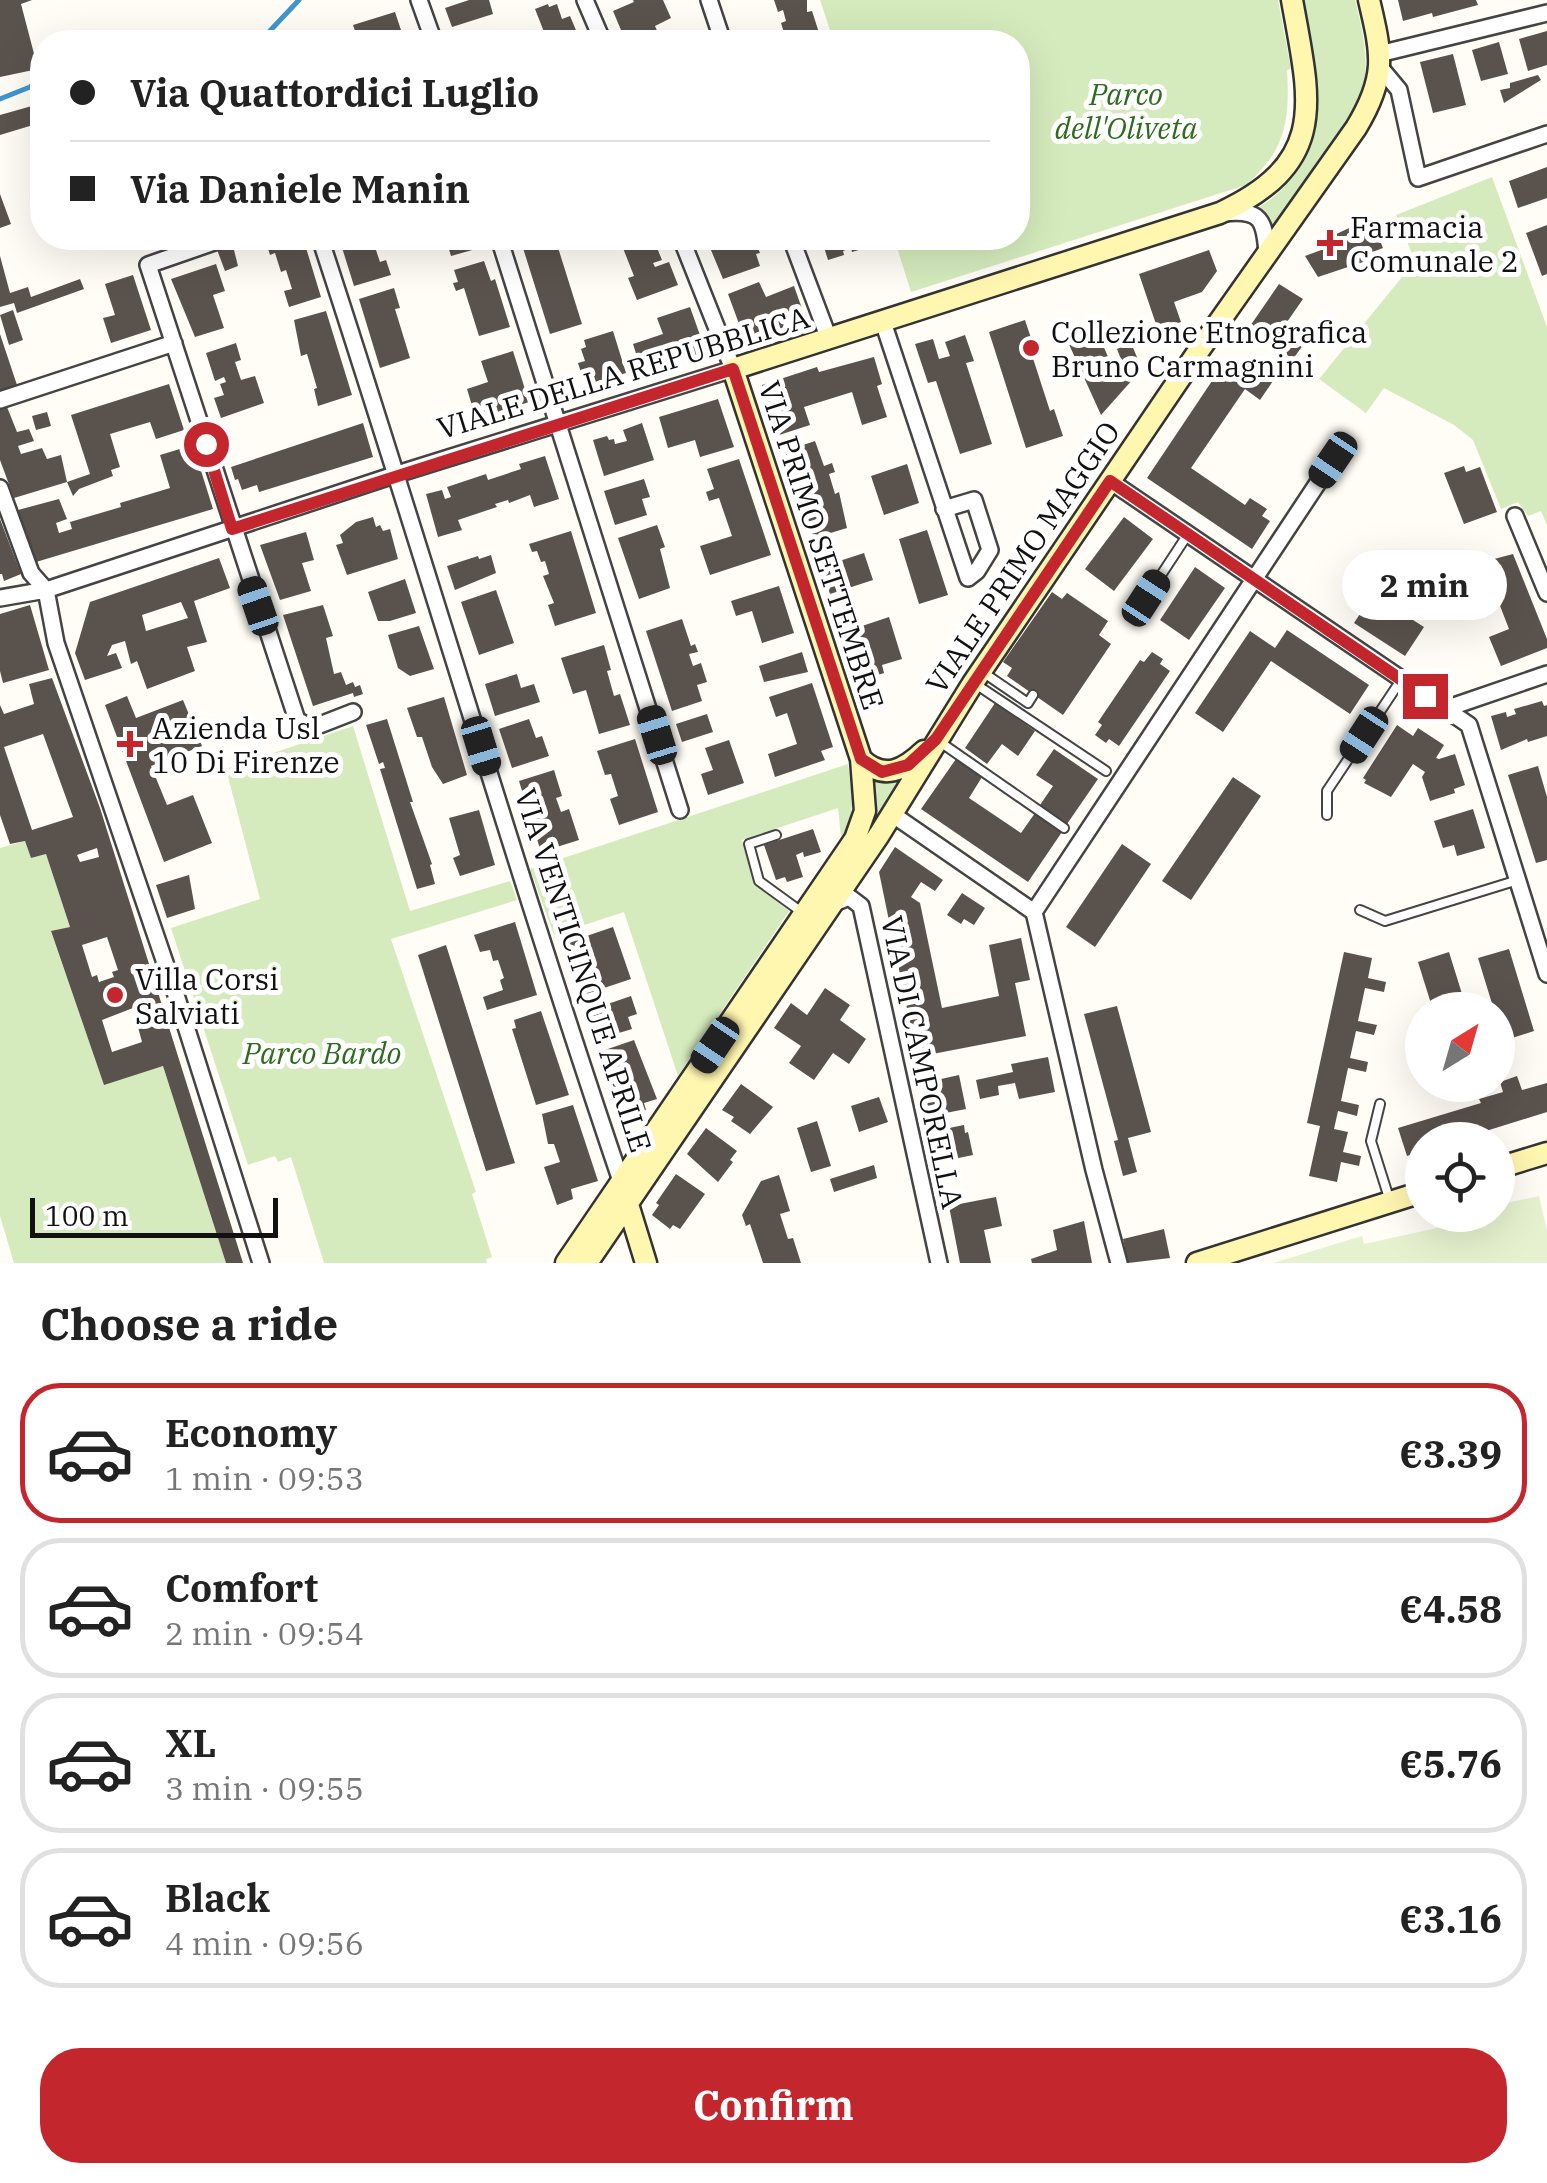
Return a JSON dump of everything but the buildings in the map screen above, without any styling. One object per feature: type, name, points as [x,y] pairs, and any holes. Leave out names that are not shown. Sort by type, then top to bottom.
[{"type":"main road","name":"VIALE DELLA REPUBBLICA","points":[[733,369],[1248,201],[1270,186],[1288,165],[1304,131],[1305,76],[1292,0]]},
{"type":"main road","name":"VIALE PRIMO MAGGIO","points":[[587,1263],[892,814],[977,677],[1364,114],[1376,91],[1379,59],[1368,0]]},
{"type":"main road","name":"VIA PRIMO SETTEMBRE","points":[[733,369],[861,759],[866,796],[858,834],[804,914]]},
{"type":"main road","name":"VIALE PRIMO MAGGIO","points":[[861,759],[882,772],[908,765],[936,739]]},
{"type":"main road","points":[[566,1263],[804,914]]},
{"type":"main road","points":[[1515,1163],[1547,1153]]},
{"type":"main road","name":"VIA VENTICINQUE APRILE","points":[[621,1181],[646,1263]]},
{"type":"main road","points":[[1198,1263],[1405,1197]]},
{"type":"street","points":[[420,0],[430,30]]},
{"type":"street","points":[[585,0],[598,30]]},
{"type":"street","points":[[709,0],[719,30]]},
{"type":"street","points":[[1379,59],[1547,13]]},
{"type":"street","name":"VIALE PRIMO MAGGIO","points":[[1379,59],[1399,90],[1418,178],[1547,134]]},
{"type":"street","points":[[1364,114],[1374,104],[1386,100],[1395,105],[1404,119]]},
{"type":"street","points":[[1220,213],[1242,211],[1256,217],[1265,230],[1267,255]]},
{"type":"street","points":[[191,250],[148,265],[298,720],[312,728],[352,712]]},
{"type":"street","name":"VIA VENTICINQUE APRILE","points":[[324,250],[398,474],[524,888],[621,1181]]},
{"type":"street","points":[[504,250],[680,810]]},
{"type":"street","name":"VIA PRIMO SETTEMBRE","points":[[686,250],[733,369]]},
{"type":"street","points":[[795,250],[828,339]]},
{"type":"street","points":[[883,322],[944,510],[968,578],[978,571],[990,550],[974,500],[944,510]]},
{"type":"street","points":[[0,400],[174,343]]},
{"type":"street","name":"VIALE DELLA REPUBBLICA","points":[[0,598],[46,590],[733,369]]},
{"type":"street","points":[[1034,912],[1333,460]]},
{"type":"street","points":[[1110,481],[1469,724],[1547,974]]},
{"type":"street","points":[[0,488],[4,510],[32,572],[46,590],[56,643],[164,959],[261,1263]]},
{"type":"street","points":[[1515,516],[1547,594]]},
{"type":"street","points":[[1444,708],[1547,674]]},
{"type":"street","points":[[892,814],[1034,912],[1119,1263]]},
{"type":"street","name":"VIA DI CAMPORELLA","points":[[832,904],[850,897],[861,906],[938,1263]]},
{"type":"lane","points":[[1146,598],[1188,534]]},
{"type":"lane","points":[[977,677],[1028,702],[1033,695]]},
{"type":"lane","points":[[977,677],[1106,771]]},
{"type":"lane","points":[[1327,815],[1328,791],[1401,680]]},
{"type":"lane","points":[[936,739],[1064,828]]},
{"type":"lane","points":[[776,835],[749,844],[759,881],[804,914]]},
{"type":"lane","points":[[1360,910],[1385,921],[1518,880]]},
{"type":"lane","points":[[1380,1104],[1371,1140],[1391,1202]]},
{"type":"green space","name":"Parco dell'Oliveta","points":[[820,0],[1278,0],[1291,69],[1287,70],[1286,119],[1270,159],[1246,185],[911,292],[898,250],[1030,250],[1030,30],[830,30]]},
{"type":"green space","points":[[1302,0],[1355,0],[1364,41],[1365,81],[1359,109],[1273,235],[1269,220],[1259,207],[1283,188],[1300,166],[1314,114],[1311,56]]},
{"type":"green space","points":[[1492,177],[1547,327],[1547,525],[1541,511],[1528,516],[1518,502],[1501,509],[1473,440],[1454,425],[1384,388],[1366,413],[1319,379],[1415,261],[1396,215]]},
{"type":"green space","name":"Parco Bardo","points":[[353,726],[410,911],[510,881],[517,900],[391,939],[476,1192],[472,1194],[492,1257],[486,1259],[487,1263],[324,1263],[291,1157],[278,1162],[275,1156],[248,1165],[171,928],[260,899],[226,769]]},
{"type":"green space","points":[[848,764],[851,812],[841,837],[838,808],[742,840],[754,883],[789,911],[678,1076],[624,912],[554,935],[530,869]]},
{"type":"green space","points":[[905,778],[875,827],[871,780]]},
{"type":"green space","points":[[25,841],[31,858],[46,854],[70,927],[51,932],[104,1084],[163,1066],[226,1263],[14,1263],[0,1216],[0,848]]},
{"type":"green space","points":[[1539,1196],[1547,1231],[1547,1263],[1273,1263],[1362,1236],[1364,1244],[1419,1232],[1515,1232],[1515,1201]]},
{"type":"waterway","points":[[271,30],[299,0]]},
{"type":"waterway","points":[[0,99],[30,87]]},
{"type":"place","name":"Farmacia Comunale 2","points":[[1330,243]]},
{"type":"place","name":"Collezione Etnografica Bruno Carmagnini","points":[[1031,348]]},
{"type":"place","name":"Azienda Usl 10 Di Firenze","points":[[130,744]]},
{"type":"place","name":"Villa Corsi Salviati","points":[[115,995]]},
{"type":"route","points":[[206,444],[232,529],[733,369],[861,759],[882,772],[908,765],[936,739],[1110,481],[1425,696]]}]
